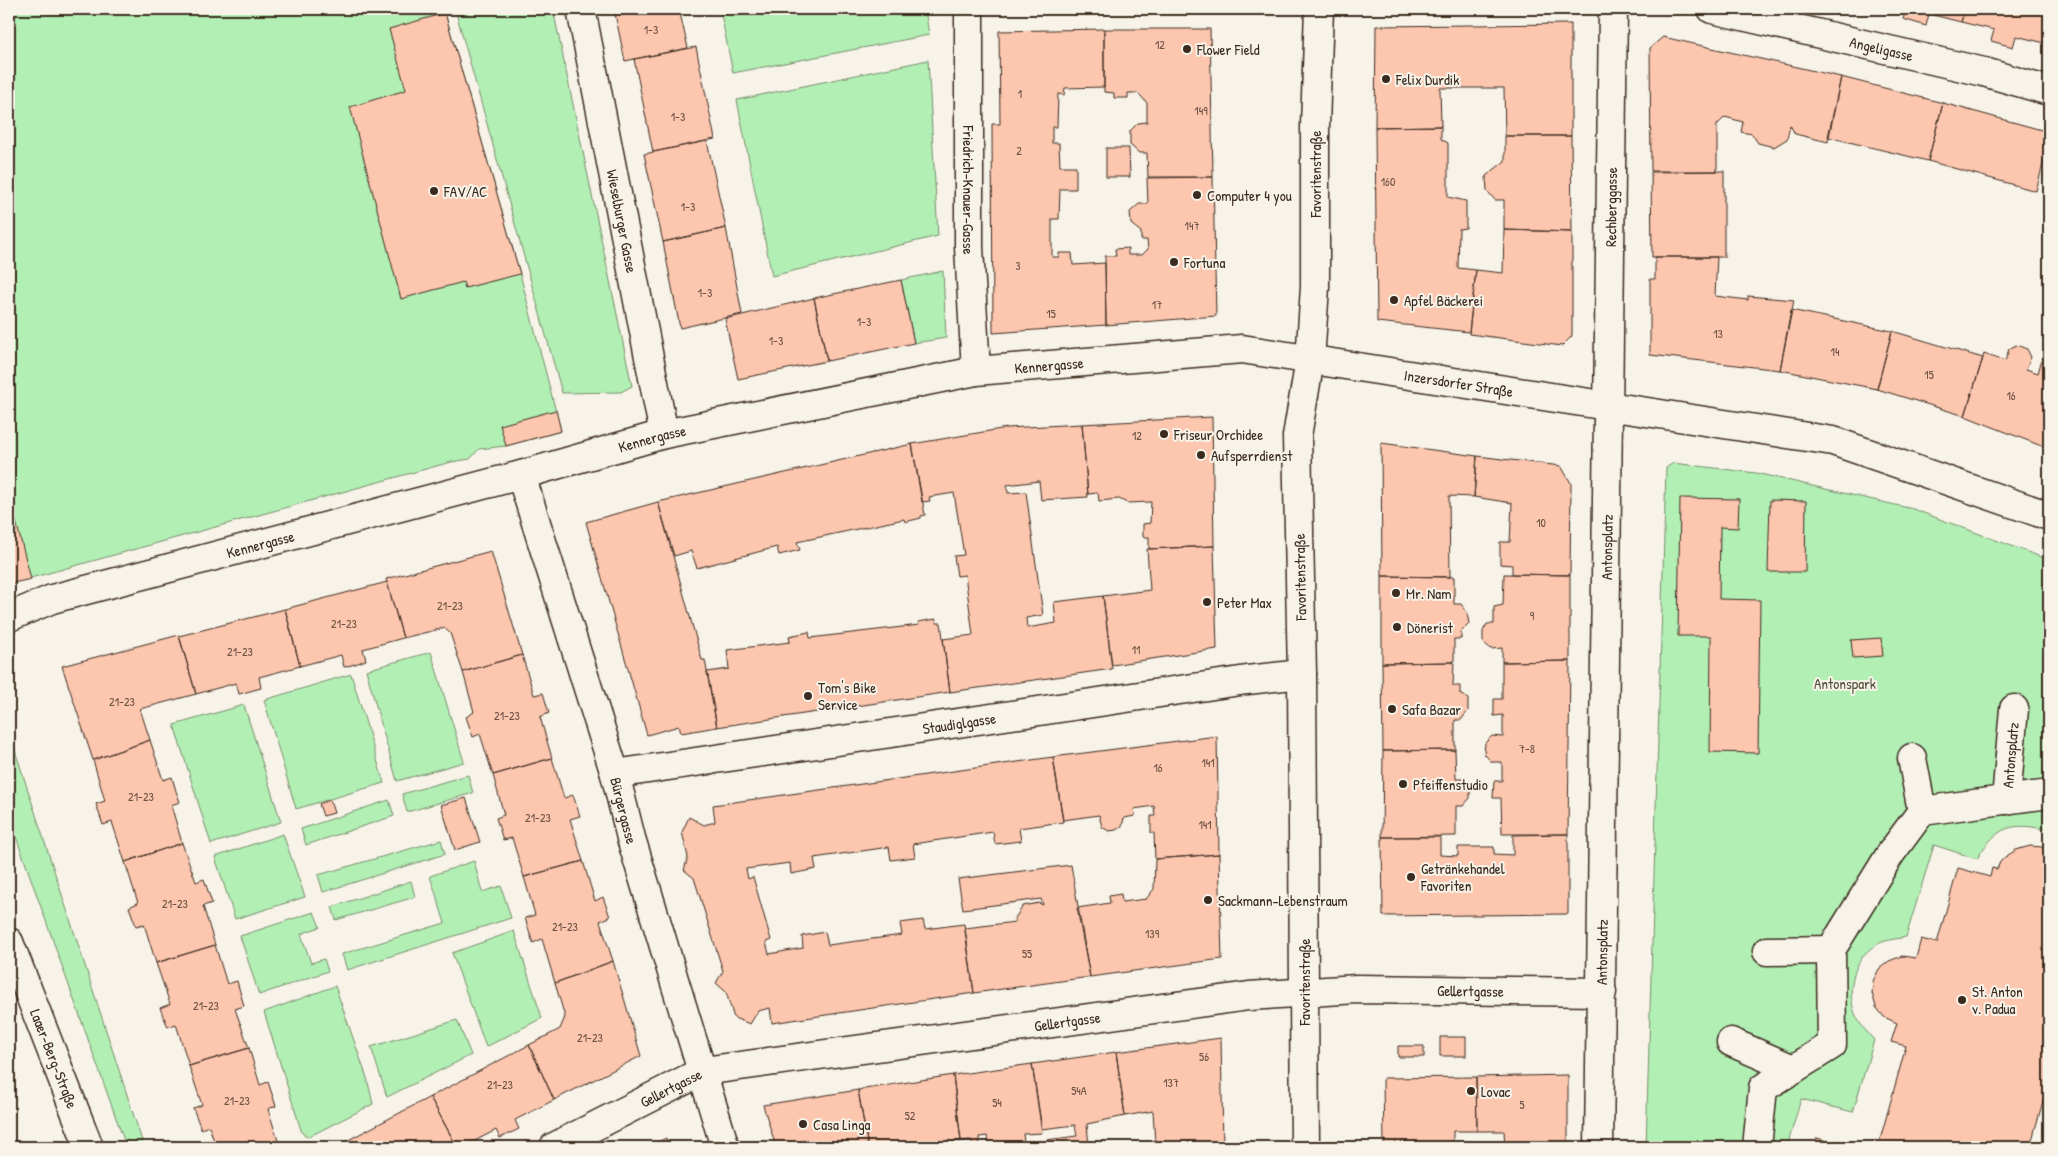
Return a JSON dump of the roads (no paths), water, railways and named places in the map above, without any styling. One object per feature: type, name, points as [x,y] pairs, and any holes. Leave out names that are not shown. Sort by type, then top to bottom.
[{"type":"street","name":"Wieselburger Gasse","points":[[581,9],[664,434]]},
{"type":"street","name":"Friedrich-Knauer-Gasse","points":[[969,9],[969,247],[976,371]]},
{"type":"street","name":"Favoritenstraße","points":[[1305,1147],[1302,674],[1297,436],[1310,360],[1315,287],[1314,126],[1319,9]]},
{"type":"street","name":"Rechberggasse","points":[[1607,405],[1613,9]]},
{"type":"street","name":"Angeligasse","points":[[1712,9],[1984,72],[2049,91]]},
{"type":"street","name":"Kennergasse","points":[[9,617],[52,599],[521,475],[664,434],[976,371],[1242,349],[1310,360]]},
{"type":"street","name":"Inzersdorfer Straße","points":[[1310,360],[1607,405]]},
{"type":"street","points":[[1607,405],[1833,441],[2049,516]]},
{"type":"street","name":"Antonsplatz","points":[[1599,1147],[1607,405]]},
{"type":"street","name":"Bürgergasse","points":[[521,475],[616,774],[632,838],[725,1147]]},
{"type":"street","name":"Staudiglgasse","points":[[616,774],[1248,680],[1302,674]]},
{"type":"street","name":"Antonsplatz","points":[[2006,800],[2014,709]]},
{"type":"street","points":[[1757,1147],[1763,1088],[1832,1045],[1831,950],[1891,853],[1922,811],[1912,758]]},
{"type":"street","name":"Antonsplatz","points":[[1922,811],[2049,794]]},
{"type":"street","name":"Laaer-Berg-Straße","points":[[9,942],[89,1147]]},
{"type":"street","points":[[1767,951],[1831,950]]},
{"type":"street","name":"Gellertgasse","points":[[554,1147],[703,1071],[1249,996],[1357,989],[1602,992]]},
{"type":"street","points":[[1731,1042],[1793,1070]]},
{"type":"place","name":"Flower Field","points":[[1187,49]]},
{"type":"place","name":"Felix Durdik","points":[[1386,79]]},
{"type":"place","name":"FAV/AC","points":[[434,191]]},
{"type":"place","name":"Computer 4 you","points":[[1197,195]]},
{"type":"place","name":"Fortuna","points":[[1174,262]]},
{"type":"place","name":"Apfel Bäckerei","points":[[1394,300]]},
{"type":"place","name":"Friseur Orchidee","points":[[1164,434]]},
{"type":"place","name":"Aufsperrdienst","points":[[1201,455]]},
{"type":"place","name":"Mr. Nam","points":[[1396,593]]},
{"type":"place","name":"Peter Max","points":[[1207,602]]},
{"type":"place","name":"Dönerist","points":[[1397,627]]},
{"type":"place","name":"Tom's Bike Service","points":[[808,696]]},
{"type":"place","name":"Safa Bazar","points":[[1392,709]]},
{"type":"place","name":"Pfeiffenstudio","points":[[1403,784]]},
{"type":"place","name":"Getränkehandel Favoriten","points":[[1411,877]]},
{"type":"place","name":"Sackmann-Lebenstraum","points":[[1208,900]]},
{"type":"place","name":"St. Anton v. Padua","points":[[1962,1000]]},
{"type":"place","name":"Lovac","points":[[1471,1091]]},
{"type":"place","name":"Casa Linga","points":[[803,1124]]},
{"type":"park label","name":"Antonspark","points":[[1845,683]]}]
